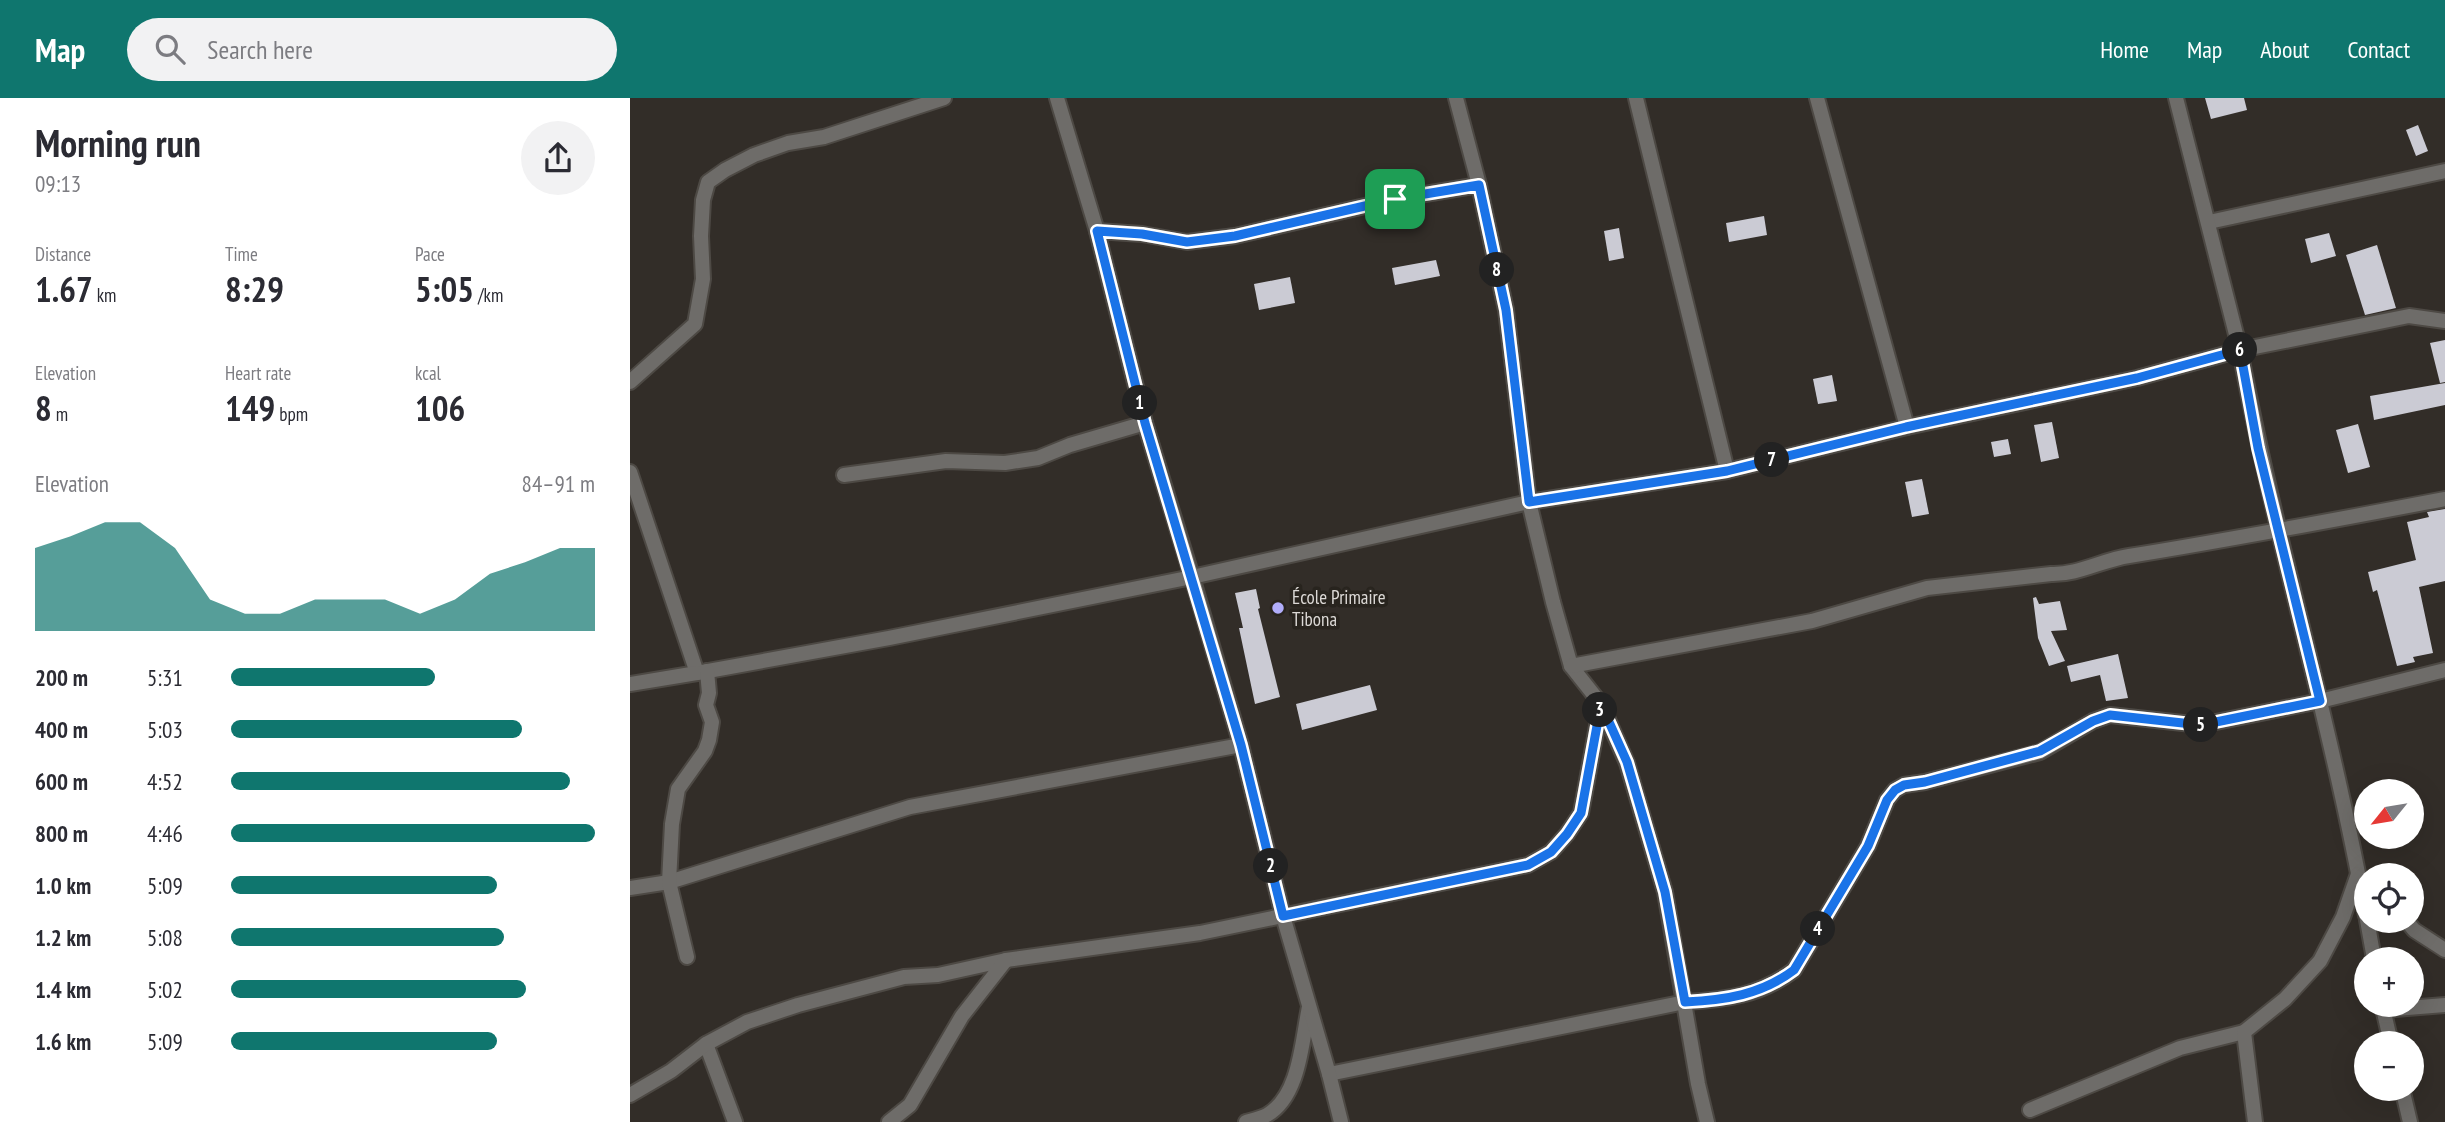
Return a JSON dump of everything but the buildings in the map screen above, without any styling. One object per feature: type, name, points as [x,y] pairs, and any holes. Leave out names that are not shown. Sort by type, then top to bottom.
[{"type":"street","points":[[630,382],[695,324],[704,279],[701,236],[703,200],[708,182],[724,170],[754,155],[788,144],[824,137],[944,98]]},
{"type":"street","points":[[1057,98],[1097,231],[1145,423],[1241,745],[1283,916],[1341,1122]]},
{"type":"street","points":[[1456,98],[1479,185],[1506,310],[1529,502],[1571,666],[1601,704],[1627,762],[1665,892],[1707,1122]]},
{"type":"street","points":[[1636,98],[1727,471]]},
{"type":"street","points":[[1817,98],[1906,427]]},
{"type":"street","points":[[2176,98],[2240,350],[2258,448],[2359,863]]},
{"type":"street","points":[[2209,222],[2445,171]]},
{"type":"street","points":[[1097,231],[1142,234],[1187,242],[1235,236],[1395,199],[1479,185]]},
{"type":"street","points":[[630,684],[889,638],[1192,577],[1529,502],[1727,471],[1906,427],[2137,378],[2240,350],[2445,309]]},
{"type":"street","points":[[2409,316],[2445,321]]},
{"type":"street","points":[[844,475],[946,461],[1004,463],[1038,458],[1082,441],[1145,423]]},
{"type":"street","points":[[630,472],[709,693],[706,705],[712,722],[705,751],[678,789],[672,824],[668,882],[687,957]]},
{"type":"street","points":[[1571,666],[1812,621],[1927,588],[2051,574],[2067,575],[2126,556],[2279,531],[2445,499]]},
{"type":"street","points":[[1329,1074],[1685,1002],[1744,995],[1775,984],[1794,970],[1868,846],[1887,800],[1895,790],[1904,785],[1925,782],[2040,751],[2093,721],[2110,715],[2201,725],[2320,701],[2445,670]]},
{"type":"street","points":[[630,1094],[671,1071],[706,1044],[747,1022],[798,1005],[904,977],[938,975],[1006,960],[1200,933],[1528,865],[1551,852],[1581,813],[1601,704]]},
{"type":"street","points":[[630,888],[668,882],[910,807],[1241,745]]},
{"type":"street","points":[[2030,1110],[2180,1048],[2244,1032],[2285,999],[2320,961],[2354,894]]},
{"type":"street","points":[[2419,933],[2445,950]]},
{"type":"street","points":[[889,1122],[910,1105],[962,1016],[1006,960]]},
{"type":"street","points":[[1246,1122],[1267,1115],[1279,1105],[1292,1087],[1310,1005]]},
{"type":"street","points":[[2424,1006],[2445,1005]]},
{"type":"street","points":[[2244,1032],[2255,1122]]},
{"type":"street","points":[[706,1044],[736,1122]]},
{"type":"street","points":[[2405,1101],[2410,1122]]},
{"type":"place","name":"École Primaire Tibona","points":[[1278,608]]},
{"type":"route","points":[[1479,185],[1506,310],[1529,502],[1727,471],[1906,427],[2137,378],[2240,350],[2258,448],[2320,701],[2201,725],[2110,715],[2093,721],[2062,741],[2040,751],[1925,782],[1904,785],[1895,790],[1887,800],[1868,846],[1794,970],[1775,984],[1744,995],[1685,1002],[1665,892],[1627,762],[1601,704],[1581,813],[1551,852],[1528,865],[1283,916],[1241,745],[1145,423],[1097,231],[1142,234],[1187,242],[1235,236],[1395,199],[1479,185]]}]
